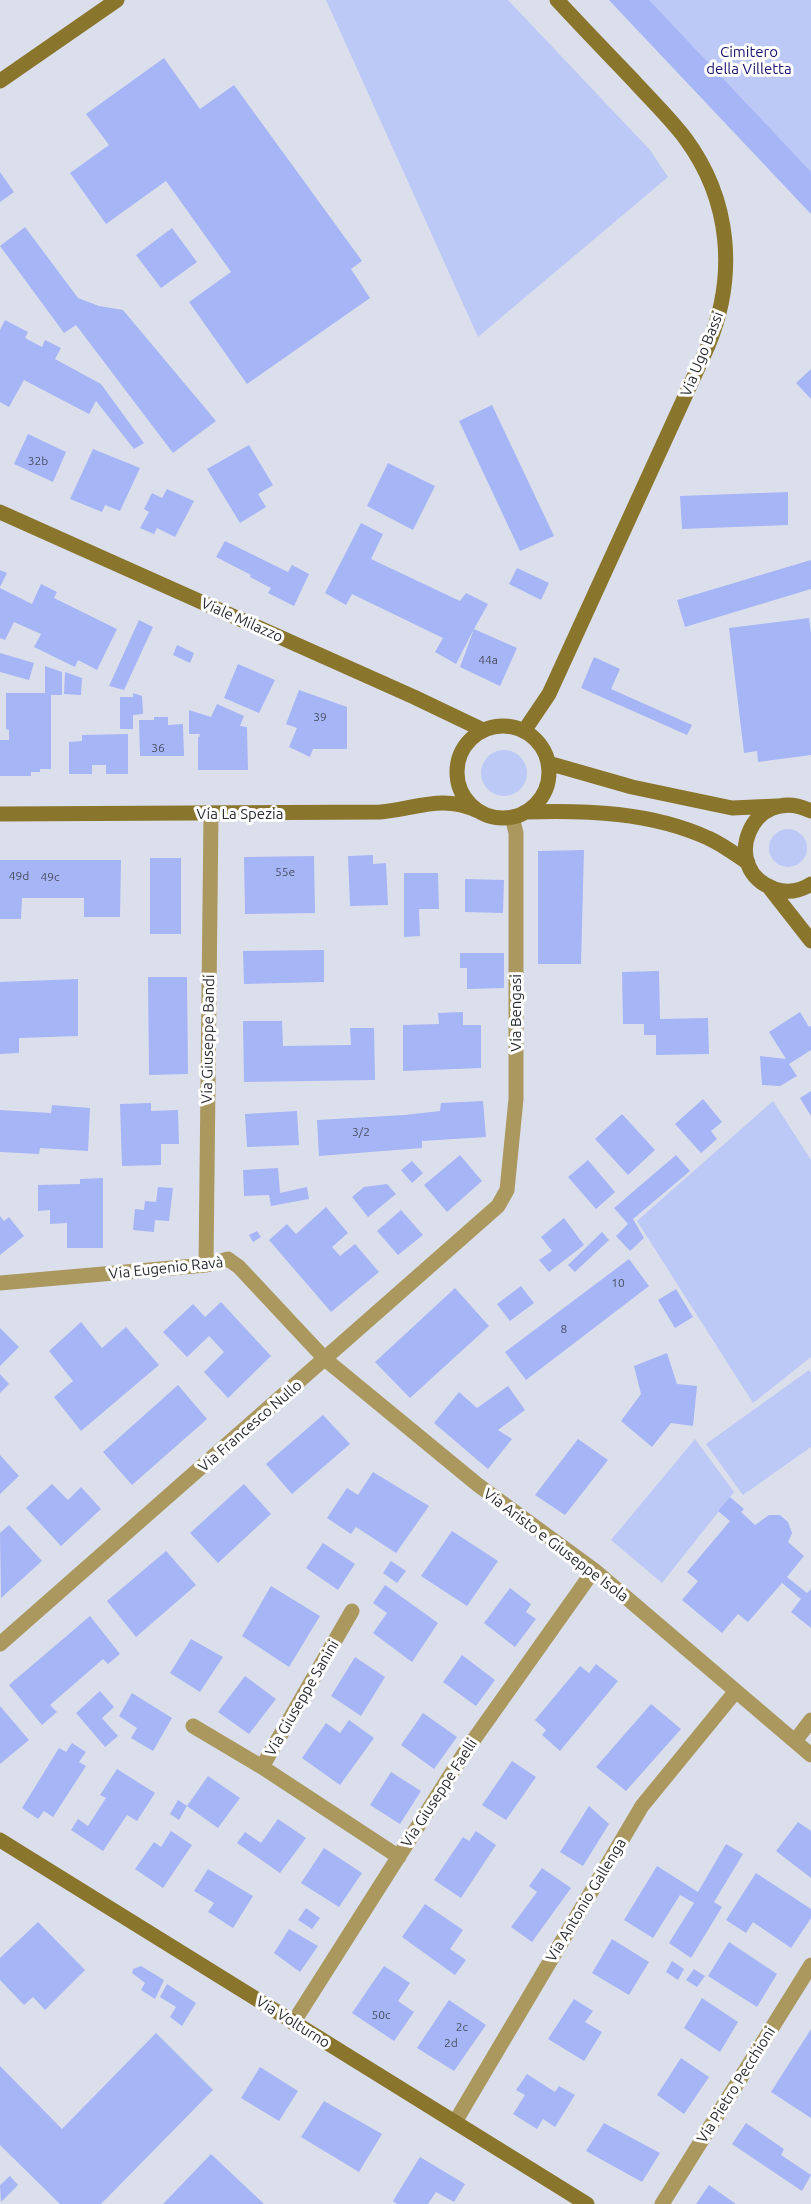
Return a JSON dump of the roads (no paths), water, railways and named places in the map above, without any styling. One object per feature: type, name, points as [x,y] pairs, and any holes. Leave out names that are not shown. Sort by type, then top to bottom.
[{"type":"street","points":[[0,81],[117,0]]},
{"type":"street","name":"Via Ugo Bassi","points":[[524,731],[549,694],[708,346],[723,300],[727,262],[725,230],[715,191],[700,159],[669,118],[557,0]]},
{"type":"street","name":"Viale Milazzo","points":[[0,512],[483,730]]},
{"type":"street","points":[[478,811],[467,801],[460,789],[457,776],[458,762],[467,744],[483,730],[510,727],[524,731],[539,745],[548,763],[548,778],[544,792],[536,804],[519,815]]},
{"type":"street","points":[[548,763],[632,787],[732,808],[795,805],[809,809]]},
{"type":"street","name":"Via La Spezia","points":[[0,814],[380,812],[440,802],[460,804],[488,816],[500,818],[560,811],[607,813],[670,824],[710,838],[748,863],[759,880],[768,886],[811,941]]},
{"type":"street","points":[[748,863],[746,842],[748,832],[760,815],[777,806]]},
{"type":"street","name":"Via Giuseppe Bandi","points":[[206,1265],[211,814]]},
{"type":"street","name":"Via Bengasi","points":[[498,1206],[507,1190],[516,1099],[516,833],[519,815]]},
{"type":"street","points":[[768,886],[788,891],[799,890],[811,884]]},
{"type":"street","name":"Via Francesco Nullo","points":[[2,1639],[326,1360],[498,1206]]},
{"type":"street","name":"Via Eugenio Ravà","points":[[0,1283],[206,1265],[228,1259],[239,1267],[326,1360]]},
{"type":"street","name":"Via Aristo e Giuseppe Isola","points":[[326,1360],[478,1485],[594,1570],[811,1755]]},
{"type":"street","name":"Via Giuseppe Faelli","points":[[294,2023],[465,1752],[594,1570]]},
{"type":"street","name":"Via Giuseppe Sanini","points":[[352,1611],[262,1767],[399,1857]]},
{"type":"street","name":"Via Antonio Gallenga","points":[[455,2122],[642,1806],[736,1691]]},
{"type":"street","points":[[795,1741],[811,1720]]},
{"type":"street","points":[[193,1726],[262,1767]]},
{"type":"street","name":"Via Volturno","points":[[0,1840],[587,2204]]},
{"type":"street","name":"Via Pietro Pecchioni","points":[[662,2204],[811,1965]]},
{"type":"park label","name":"Cimitero della Villetta","points":[[749,60]]}]
